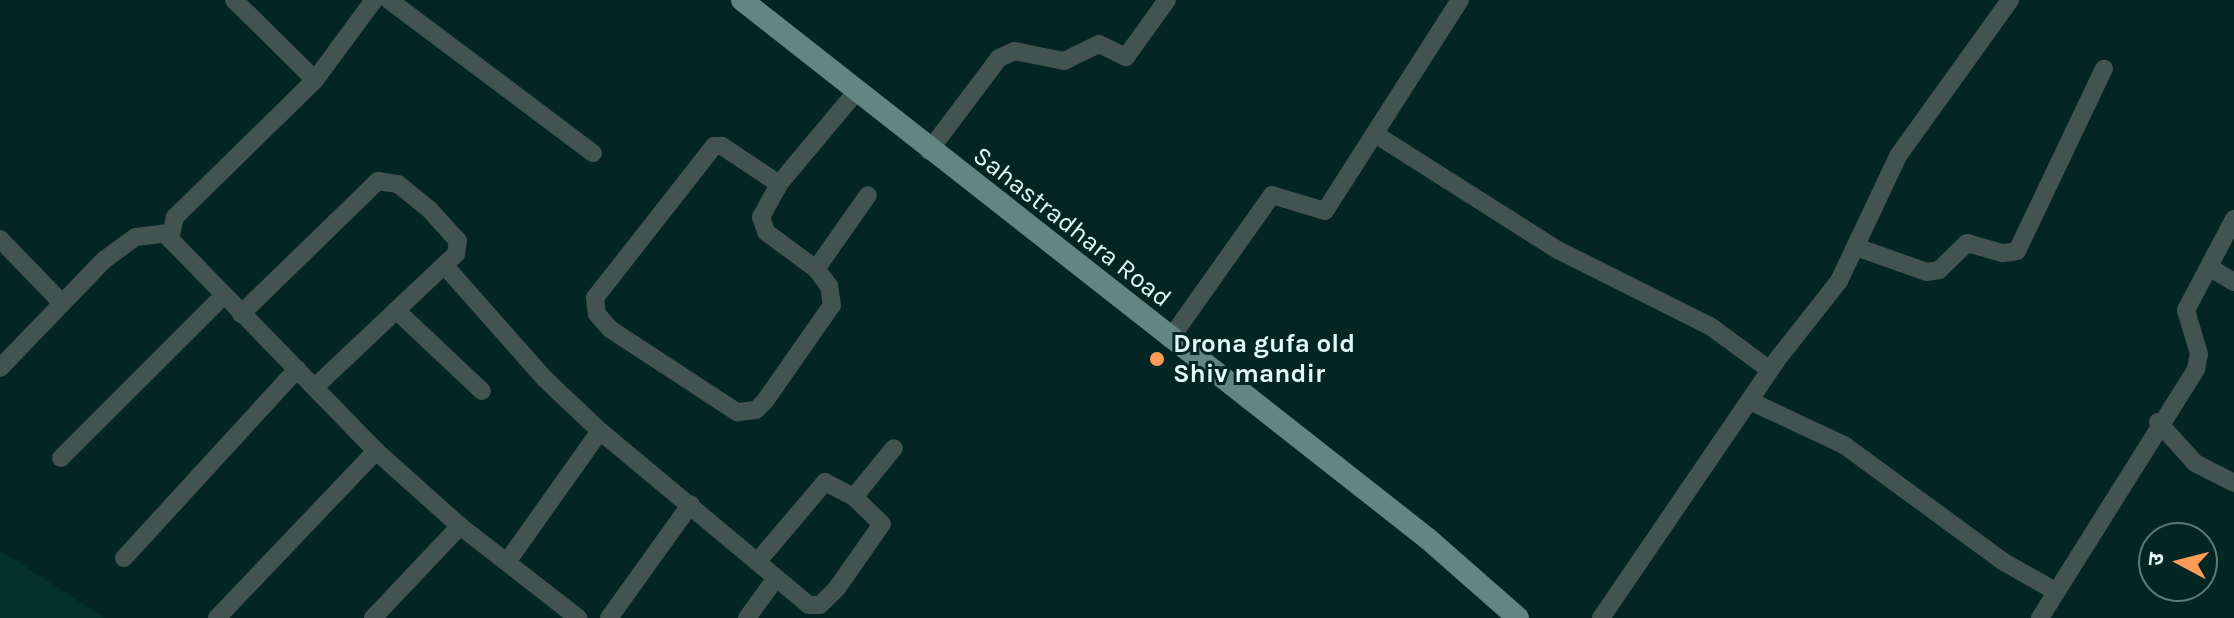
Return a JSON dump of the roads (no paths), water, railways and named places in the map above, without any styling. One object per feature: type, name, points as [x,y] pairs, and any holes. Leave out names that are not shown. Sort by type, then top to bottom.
[{"type":"main road","name":"Sahastradhara Road","points":[[742,0],[855,93],[1427,538],[1518,618]]},
{"type":"street","points":[[234,0],[315,80]]},
{"type":"street","points":[[374,0],[315,80],[175,217],[169,233],[174,245],[222,297],[316,386],[376,451],[460,526],[578,618]]},
{"type":"street","points":[[389,0],[593,153]]},
{"type":"street","points":[[929,151],[999,58],[1015,51],[1064,61],[1096,44],[1126,57],[1167,0]]},
{"type":"street","points":[[1170,339],[1272,195],[1325,211],[1460,0]]},
{"type":"street","points":[[1601,618],[1770,370],[1839,281],[1898,156],[2010,0]]},
{"type":"street","points":[[1856,247],[1927,272],[1939,270],[1967,243],[2003,253],[2017,251],[2104,69]]},
{"type":"street","points":[[779,184],[722,146],[714,146],[597,291],[597,314],[610,329],[730,409],[748,413],[765,401],[830,311],[829,286],[816,269],[763,227],[763,211],[779,184],[855,93]]},
{"type":"street","points":[[1375,134],[1534,236],[1710,326],[1770,370]]},
{"type":"street","points":[[241,314],[370,185],[382,180],[408,191],[458,241],[456,254],[316,386]]},
{"type":"street","points":[[816,269],[868,195]]},
{"type":"street","points":[[2040,618],[2158,422],[2199,361],[2185,314],[2234,219]]},
{"type":"street","points":[[0,368],[62,303],[127,243],[144,234],[169,233]]},
{"type":"street","points":[[0,239],[62,303]]},
{"type":"street","points":[[445,266],[536,369],[600,431],[776,578],[813,606],[837,588],[882,529],[881,520],[835,483],[819,484],[758,561]]},
{"type":"street","points":[[2209,267],[2234,282]]},
{"type":"street","points":[[61,458],[222,297]]},
{"type":"street","points":[[396,310],[482,391]]},
{"type":"street","points":[[124,558],[297,369]]},
{"type":"street","points":[[1750,401],[1844,445],[2004,562],[2055,591]]},
{"type":"street","points":[[2158,422],[2195,463],[2234,483]]},
{"type":"street","points":[[507,562],[600,431]]},
{"type":"street","points":[[854,497],[894,448]]},
{"type":"street","points":[[217,618],[376,451]]},
{"type":"street","points":[[609,618],[691,504]]},
{"type":"street","points":[[373,618],[460,526]]},
{"type":"street","points":[[747,618],[776,578]]},
{"type":"place","name":"Drona gufa old Shiv mandir","points":[[1157,359]]}]
